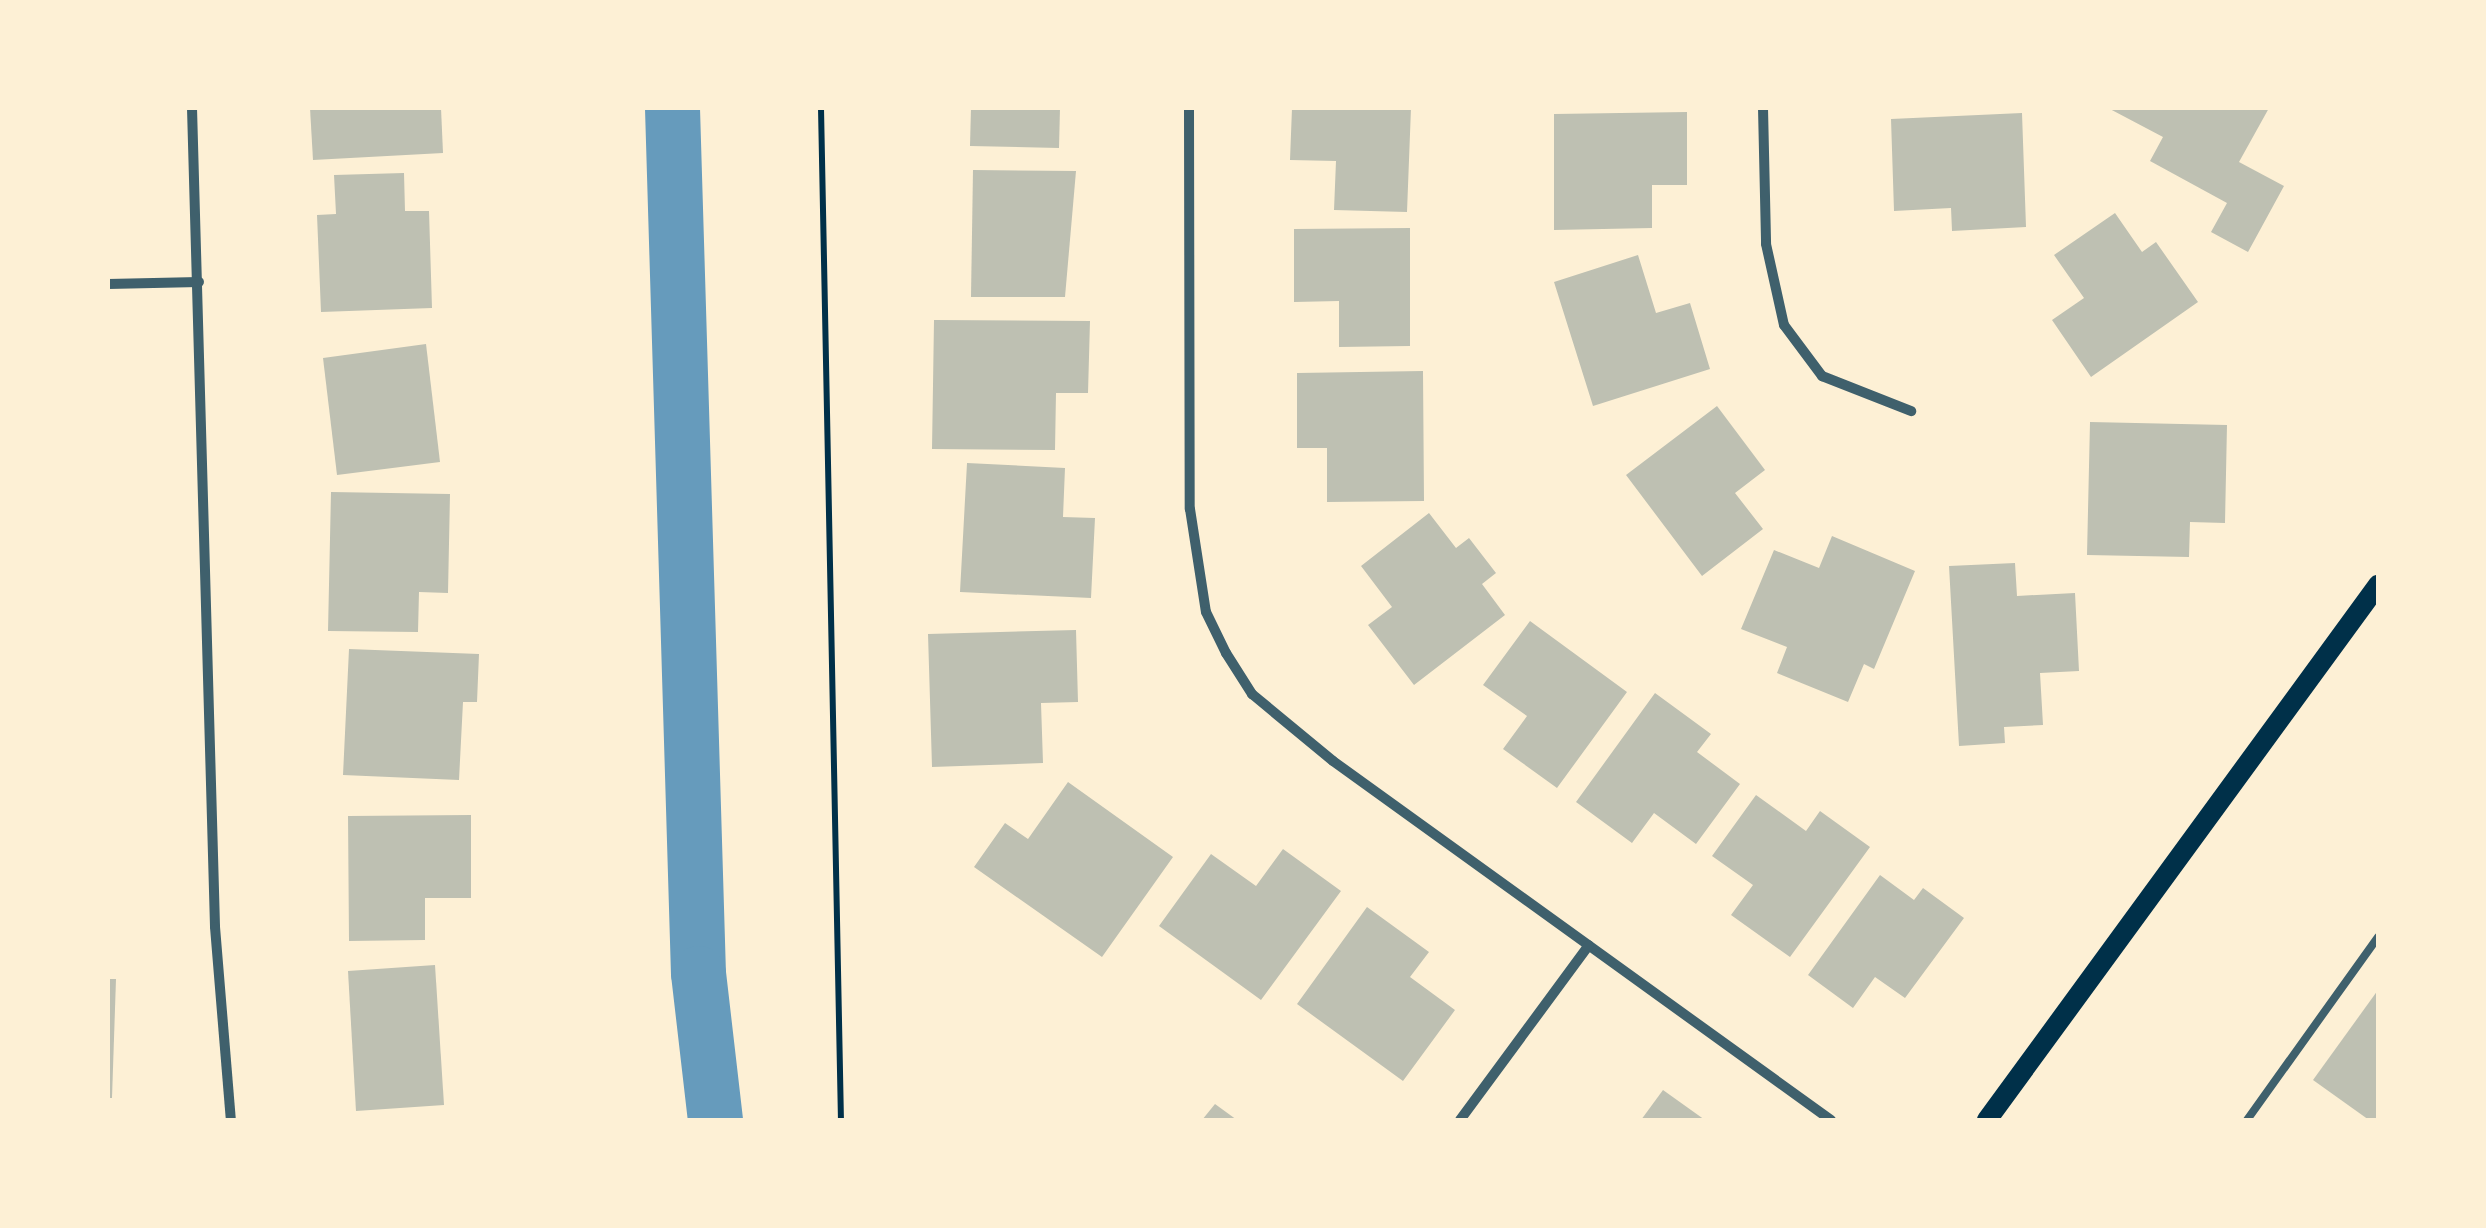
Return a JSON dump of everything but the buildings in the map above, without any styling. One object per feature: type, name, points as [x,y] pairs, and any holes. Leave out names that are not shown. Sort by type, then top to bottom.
[{"type":"main road","points":[[1987,1120],[2378,586]]},
{"type":"street","points":[[192,108],[215,927],[230,1120]]},
{"type":"street","points":[[1189,108],[1190,509],[1206,612],[1252,694],[1333,761],[1831,1120]]},
{"type":"street","points":[[1764,108],[1766,244],[1784,325],[1822,376],[1911,410]]},
{"type":"street","points":[[108,284],[199,282]]},
{"type":"street","points":[[1460,1120],[1589,946]]},
{"type":"lane","points":[[2247,1120],[2378,938]]},
{"type":"path","points":[[821,108],[841,1120]]},
{"type":"waterway","points":[[672,108],[698,973],[715,1120]]}]
